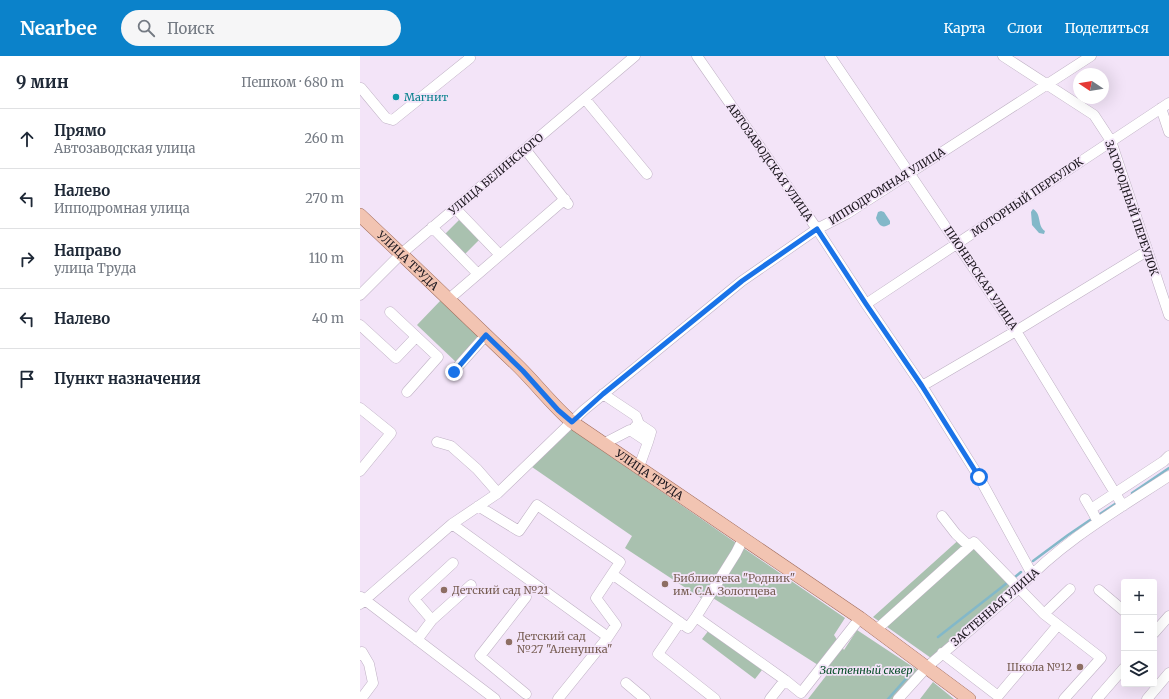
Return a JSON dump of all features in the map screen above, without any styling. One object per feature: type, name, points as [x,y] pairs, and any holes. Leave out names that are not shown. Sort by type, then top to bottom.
[{"type":"main road","name":"УЛИЦА ТРУДА","points":[[360,215],[523,371],[558,410],[572,422],[605,443],[860,618],[969,699]]},
{"type":"street","points":[[362,88],[386,118],[393,120],[470,58],[469,56]]},
{"type":"street","name":"УЛИЦА БЕЛИНСКОГО","points":[[360,295],[401,254],[432,227],[635,56]]},
{"type":"street","name":"АВТОЗАВОДСКАЯ УЛИЦА","points":[[696,56],[817,229],[922,386],[979,477],[1032,574]]},
{"type":"street","name":"ПИОНЕРСКАЯ УЛИЦА","points":[[830,56],[1016,330],[1123,506]]},
{"type":"street","name":"ЗАГОРОДНЫЙ ПЕРЕУЛОК","points":[[1003,56],[1094,115],[1111,141],[1169,315]]},
{"type":"street","name":"ИППОДРОМНАЯ УЛИЦА","points":[[362,600],[452,524],[498,493],[603,394],[742,281],[817,229],[848,213],[1090,56]]},
{"type":"street","points":[[585,98],[647,174]]},
{"type":"street","points":[[1165,105],[1169,132]]},
{"type":"street","name":"МОТОРНЫЙ ПЕРЕУЛОК","points":[[866,304],[1165,105]]},
{"type":"street","points":[[449,299],[500,255],[566,202],[525,149]]},
{"type":"street","points":[[455,208],[500,255]]},
{"type":"street","points":[[432,227],[478,274]]},
{"type":"street","points":[[922,386],[1147,251]]},
{"type":"street","points":[[390,312],[438,357],[407,392]]},
{"type":"street","points":[[360,325],[396,358],[416,337]]},
{"type":"street","points":[[454,372],[486,335]]},
{"type":"street","points":[[603,394],[636,416],[639,424],[651,432],[639,467]]},
{"type":"street","points":[[360,408],[391,433],[360,471]]},
{"type":"street","points":[[605,443],[639,424]]},
{"type":"street","points":[[630,430],[648,442]]},
{"type":"street","points":[[438,442],[451,446],[477,469],[498,493]]},
{"type":"street","name":"ЗАСТЕННАЯ УЛИЦА","points":[[898,699],[942,653],[1019,588],[1032,574],[1069,543],[1115,493],[1164,462],[1169,456]]},
{"type":"street","name":"ЗАСТЕННАЯ УЛИЦА","points":[[1095,516],[1123,506],[1169,476]]},
{"type":"street","points":[[1085,499],[1095,516]]},
{"type":"street","points":[[478,506],[519,531],[537,505],[620,562],[596,598],[616,625],[558,699]]},
{"type":"street","points":[[942,516],[956,534],[969,546]]},
{"type":"street","points":[[452,524],[608,637]]},
{"type":"street","points":[[612,574],[688,628],[736,553],[743,539]]},
{"type":"street","points":[[876,630],[974,542],[1044,614],[1100,658],[1064,699]]},
{"type":"street","points":[[432,620],[414,599],[454,563]]},
{"type":"street","points":[[417,640],[432,620],[471,585]]},
{"type":"street","points":[[1044,614],[1070,589]]},
{"type":"street","points":[[1099,590],[1121,608]]},
{"type":"street","points":[[526,597],[480,656],[527,697]]},
{"type":"street","points":[[362,600],[495,699]]},
{"type":"street","points":[[1157,630],[1169,616]]},
{"type":"street","points":[[696,617],[801,693],[860,618]]},
{"type":"street","points":[[680,622],[658,654],[715,699]]},
{"type":"street","points":[[942,653],[1000,698],[1058,625]]},
{"type":"street","points":[[360,654],[362,652],[369,664],[373,683],[360,699]]},
{"type":"street","points":[[1100,698],[1121,672]]},
{"type":"street","points":[[1147,699],[1169,672]]},
{"type":"street","points":[[770,699],[785,680]]},
{"type":"street","points":[[626,683],[645,699]]},
{"type":"green space","points":[[459,220],[479,240],[465,254],[445,234]]},
{"type":"green space","points":[[441,300],[481,337],[457,363],[417,325]]},
{"type":"green space","name":"Застенный сквер","points":[[571,429],[845,618],[834,635],[844,650],[857,630],[919,671],[895,699],[808,699],[829,672],[705,593],[701,598],[625,548],[632,536],[532,467]]},
{"type":"green space","points":[[963,536],[1012,588],[931,658],[873,617]]},
{"type":"green space","points":[[709,630],[762,670],[755,679],[702,639]]},
{"type":"green space","points":[[933,682],[954,699],[920,699]]},
{"type":"water","points":[[1033,209],[1038,214],[1041,226],[1045,231],[1044,234],[1039,233],[1032,225],[1031,212]]},
{"type":"water","points":[[878,212],[884,212],[890,221],[888,226],[882,226],[877,221],[876,218]]},
{"type":"waterway","points":[[1132,493],[1169,468]]},
{"type":"waterway","points":[[1097,516],[1118,502]]},
{"type":"waterway","points":[[1033,561],[1093,518]]},
{"type":"waterway","points":[[1015,577],[1021,572]]},
{"type":"waterway","points":[[938,637],[1007,583]]},
{"type":"waterway","points":[[888,699],[911,673]]},
{"type":"place","name":"Магнит","points":[[396,97]]},
{"type":"place","name":"Библиотека \"Родник\" им. С.А. Золотцева","points":[[665,584]]},
{"type":"place","name":"Детский сад №21","points":[[444,590]]},
{"type":"place","name":"Детский сад №27 \"Аленушка\"","points":[[509,642]]},
{"type":"place","name":"Школа №12","points":[[1080,667]]},
{"type":"route","points":[[454,372],[486,335],[523,371],[558,410],[572,422],[603,394],[742,281],[817,229],[922,386],[979,477]]}]
